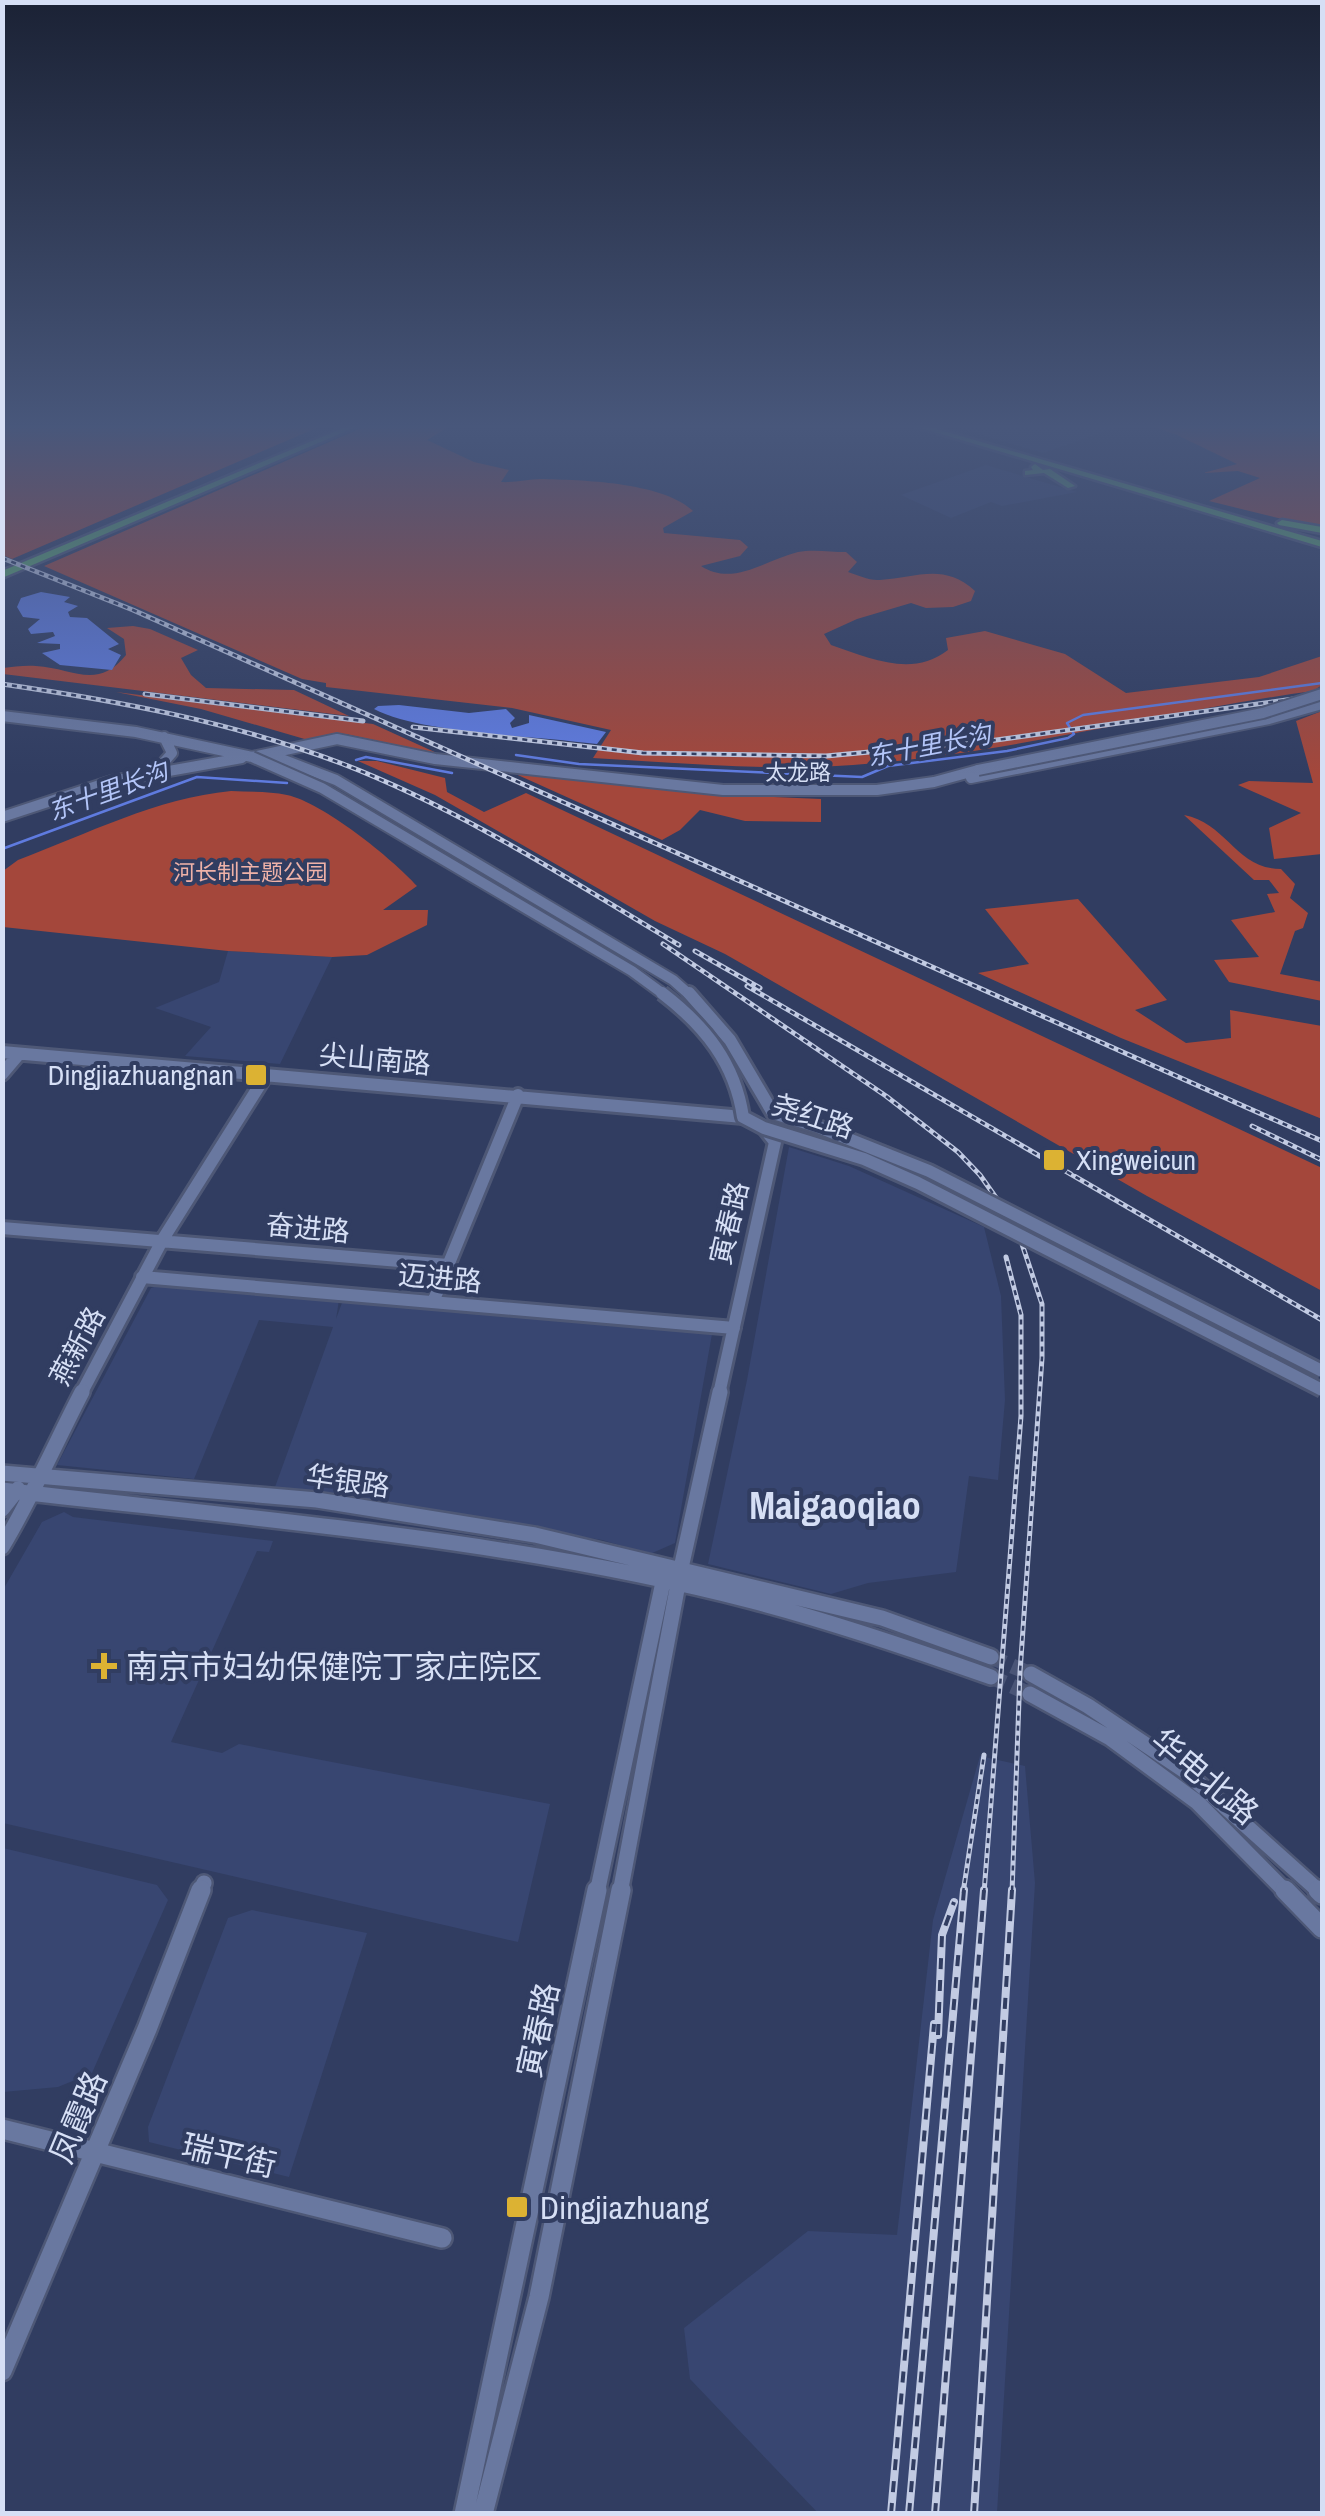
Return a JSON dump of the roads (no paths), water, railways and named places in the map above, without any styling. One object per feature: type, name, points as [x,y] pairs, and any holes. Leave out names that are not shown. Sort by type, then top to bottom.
[{"type":"highway","points":[[2,572],[75,540]]},
{"type":"highway","points":[[2,572],[78,540]]},
{"type":"main road","points":[[982,773],[1264,713],[1322,694]]},
{"type":"main road","points":[[982,773],[1280,717],[1322,704]]},
{"type":"main road","name":"太龙路","points":[[2,713],[159,732],[269,754]]},
{"type":"main road","name":"太龙路","points":[[2,713],[252,756],[337,739],[435,759],[723,790],[820,793],[934,782],[982,773]]},
{"type":"main road","points":[[152,772],[172,753],[164,738]]},
{"type":"main road","name":"尧红路","points":[[269,754],[336,780],[673,980],[707,1007],[729,1035],[773,1113],[816,1126],[929,1172],[1322,1371]]},
{"type":"main road","points":[[2,817],[74,791],[152,772],[252,756]]},
{"type":"main road","name":"尧红路","points":[[252,756],[322,788],[632,970],[668,996],[705,1030],[722,1053],[742,1096],[742,1117],[918,1182],[1322,1390]]},
{"type":"main road","name":"尖山南路","points":[[2,1052],[742,1117]]},
{"type":"main road","points":[[2,1074],[19,1054]]},
{"type":"main road","name":"燕新路","points":[[2,1547],[34,1494],[37,1477],[142,1277],[266,1075]]},
{"type":"main road","points":[[432,1302],[518,1095]]},
{"type":"main road","name":"寅春路","points":[[464,2514],[775,1142],[764,1128]]},
{"type":"main road","name":"奋进路","points":[[2,1228],[448,1266]]},
{"type":"main road","name":"迈进路","points":[[142,1277],[734,1328]]},
{"type":"main road","name":"华银路","points":[[2,1474],[317,1500],[535,1535],[675,1578]]},
{"type":"main road","name":"燕新路","points":[[2,1510],[8,1491],[37,1477]]},
{"type":"main road","name":"华银路","points":[[8,1491],[347,1527],[675,1578]]},
{"type":"main road","points":[[675,1578],[882,1618],[992,1657]]},
{"type":"main road","points":[[675,1578],[920,1648],[991,1677]]},
{"type":"main road","name":"寅春路","points":[[483,2514],[539,2298],[675,1578]]},
{"type":"main road","name":"华电北路","points":[[1031,1674],[1101,1714],[1185,1771],[1322,1894]]},
{"type":"main road","name":"华电北路","points":[[1030,1694],[1110,1738],[1197,1802],[1322,1928]]},
{"type":"main road","name":"凤霞路","points":[[2,2371],[204,1883]]},
{"type":"main road","name":"瑞平街","points":[[2,2129],[442,2238]]},
{"type":"water","points":[[41,592],[70,597],[64,602],[78,606],[68,612],[70,617],[87,618],[119,644],[108,649],[121,655],[112,670],[60,665],[42,653],[60,649],[60,644],[37,643],[55,636],[53,632],[31,634],[28,629],[40,619],[23,617],[17,607],[21,598]]},
{"type":"water","points":[[399,705],[469,713],[506,709],[515,718],[510,723],[512,728],[529,723],[529,715],[606,732],[597,744],[502,735],[417,723],[374,709]]},
{"type":"waterway","name":"东十里长沟","points":[[516,755],[579,764],[862,777],[888,766],[1007,751],[1068,738],[1074,734],[1067,723],[1083,715],[1322,683]]},
{"type":"waterway","name":"东十里长沟","points":[[356,760],[366,757],[452,773]]},
{"type":"waterway","name":"东十里长沟","points":[[2,849],[197,777],[287,783]]},
{"type":"tunnel","points":[[991,1657],[1031,1674]]},
{"type":"tunnel","points":[[991,1677],[1030,1694]]},
{"type":"railway","points":[[2,558],[133,610],[1322,1141]]},
{"type":"railway","points":[[2,684],[175,715],[260,736],[343,764],[473,824],[679,945]]},
{"type":"railway","points":[[145,694],[363,721]]},
{"type":"railway","points":[[413,727],[643,753],[826,756],[989,741],[1322,695]]},
{"type":"railway","points":[[663,944],[886,1096],[958,1152],[980,1175],[1016,1226],[1042,1304],[1042,1358],[1020,1672],[1012,1893]]},
{"type":"railway","points":[[695,951],[760,988]]},
{"type":"railway","points":[[747,986],[1322,1320]]},
{"type":"railway","points":[[1252,1126],[1322,1160]]},
{"type":"railway","points":[[984,1893],[1021,1416],[1021,1315],[1006,1257]]},
{"type":"railway","points":[[963,1893],[984,1755]]},
{"type":"railway","points":[[909,2514],[964,1890]]},
{"type":"railway","points":[[935,2514],[984,1890]]},
{"type":"railway","points":[[974,2514],[1012,1890]]},
{"type":"railway","points":[[938,2035],[942,1935],[954,1902]]},
{"type":"railway","points":[[891,2514],[934,2024]]},
{"type":"place","name":"Dingjiazhuangnan","points":[[256,1075]]},
{"type":"place","name":"Xingweicun","points":[[1054,1160]]},
{"type":"place","name":"南京市妇幼保健院丁家庄院区","points":[[104,1666]]},
{"type":"place","name":"Dingjiazhuang","points":[[517,2207]]},
{"type":"district","name":"Maigaoqiao","points":[[835,1505]]},
{"type":"park label","name":"河长制主题公园","points":[[250,872]]}]
